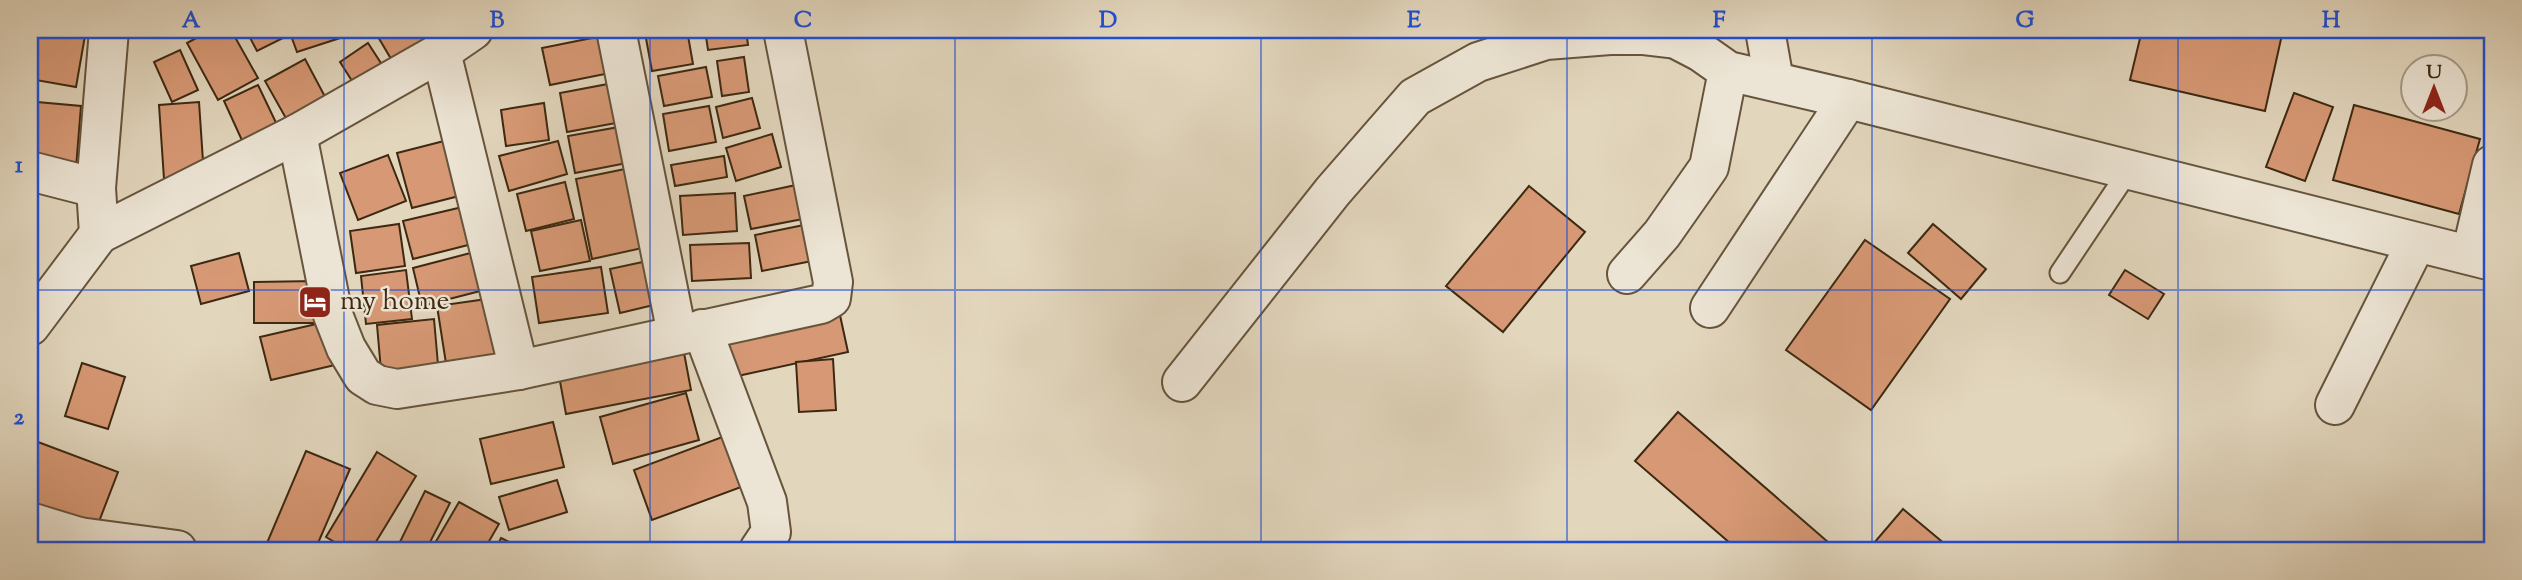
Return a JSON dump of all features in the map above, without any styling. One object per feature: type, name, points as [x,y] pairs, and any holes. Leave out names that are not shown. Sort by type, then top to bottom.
[{"type":"street","points":[[99,234],[96,187],[109,30]]},
{"type":"street","points":[[30,326],[99,234],[297,134],[441,52],[473,30]]},
{"type":"street","points":[[616,30],[690,332],[767,502],[771,532],[759,550]]},
{"type":"street","points":[[297,134],[333,314],[346,348],[363,376],[377,385],[397,389],[519,370],[821,304],[831,298],[833,282],[783,30]]},
{"type":"street","points":[[1765,30],[1774,81]]},
{"type":"street","points":[[1182,382],[1333,191],[1415,97],[1478,62],[1546,40],[1610,35],[1676,39],[1702,52],[1728,71],[2482,258],[2492,165]]},
{"type":"street","points":[[441,52],[519,370]]},
{"type":"street","points":[[1627,274],[1662,234],[1709,167],[1728,71]]},
{"type":"street","points":[[1710,307],[1848,99]]},
{"type":"street","points":[[30,171],[96,187]]},
{"type":"street","points":[[2335,405],[2416,243]]},
{"type":"street","points":[[30,522],[78,544],[177,550]]},
{"type":"lane","points":[[2060,273],[2129,170]]},
{"type":"building","points":[[30,30],[86,30],[76,87],[30,79]]},
{"type":"building","points":[[211,30],[231,30],[258,78],[218,100],[187,43]]},
{"type":"building","points":[[246,30],[284,30],[287,36],[257,51]]},
{"type":"building","points":[[289,30],[337,30],[340,38],[297,52]]},
{"type":"building","points":[[374,30],[427,30],[436,45],[397,69]]},
{"type":"building","points":[[687,30],[693,64],[652,71],[645,33]]},
{"type":"building","points":[[705,30],[746,30],[748,45],[708,50]]},
{"type":"building","points":[[2142,30],[2283,30],[2265,111],[2130,80]]},
{"type":"building","points":[[602,36],[610,73],[550,85],[542,48]]},
{"type":"building","points":[[368,43],[388,74],[359,92],[340,62]]},
{"type":"building","points":[[180,50],[198,90],[172,102],[154,62]]},
{"type":"building","points":[[744,57],[749,92],[722,96],[717,61]]},
{"type":"building","points":[[305,59],[331,108],[292,129],[265,81]]},
{"type":"building","points":[[706,67],[712,97],[664,106],[658,76]]},
{"type":"building","points":[[608,84],[616,123],[567,132],[560,93]]},
{"type":"building","points":[[258,85],[280,131],[245,147],[224,101]]},
{"type":"building","points":[[2294,93],[2333,107],[2305,181],[2266,167]]},
{"type":"building","points":[[752,98],[760,128],[723,138],[716,107]]},
{"type":"building","points":[[37,102],[81,106],[76,168],[32,165]]},
{"type":"building","points":[[199,102],[204,176],[164,179],[159,105]]},
{"type":"building","points":[[544,103],[549,140],[506,146],[501,110]]},
{"type":"building","points":[[2354,105],[2400,117],[2400,122],[2417,122],[2480,139],[2459,214],[2333,180]]},
{"type":"building","points":[[709,106],[716,142],[669,151],[663,114]]},
{"type":"building","points":[[619,127],[627,163],[575,173],[568,136]]},
{"type":"building","points":[[772,134],[781,167],[736,181],[726,148]]},
{"type":"building","points":[[448,140],[463,195],[412,208],[397,153]]},
{"type":"building","points":[[558,141],[567,174],[509,191],[499,156]]},
{"type":"building","points":[[388,155],[406,201],[358,220],[340,173]]},
{"type":"building","points":[[724,156],[727,177],[675,186],[671,165]]},
{"type":"building","points":[[630,168],[647,247],[592,259],[576,179]]},
{"type":"building","points":[[565,182],[574,219],[526,231],[517,194]]},
{"type":"building","points":[[796,185],[803,219],[751,229],[744,196]]},
{"type":"building","points":[[1529,186],[1585,232],[1503,332],[1446,286]]},
{"type":"building","points":[[735,193],[737,231],[683,235],[680,196]]},
{"type":"building","points":[[471,205],[480,242],[413,259],[403,221]]},
{"type":"building","points":[[581,220],[590,261],[540,271],[531,231]]},
{"type":"building","points":[[399,224],[405,266],[356,273],[350,231]]},
{"type":"building","points":[[809,224],[817,260],[762,271],[755,235]]},
{"type":"building","points":[[1933,224],[1986,269],[1961,299],[1908,253]]},
{"type":"building","points":[[1865,240],[1950,299],[1871,410],[1786,350]]},
{"type":"building","points":[[749,243],[751,278],[692,281],[690,245]]},
{"type":"building","points":[[482,250],[492,288],[422,306],[413,268]]},
{"type":"building","points":[[239,253],[249,291],[201,304],[191,266]]},
{"type":"building","points":[[652,260],[662,303],[620,313],[610,269]]},
{"type":"building","points":[[601,267],[608,313],[539,323],[532,277]]},
{"type":"building","points":[[406,270],[412,319],[366,324],[361,276]]},
{"type":"building","points":[[2125,270],[2164,294],[2148,319],[2109,295]]},
{"type":"building","points":[[316,281],[317,323],[254,323],[254,282]]},
{"type":"building","points":[[494,298],[504,368],[448,376],[437,306]]},
{"type":"building","points":[[838,306],[848,352],[733,377],[724,331]]},
{"type":"building","points":[[434,319],[439,376],[382,382],[377,325]]},
{"type":"building","points":[[325,322],[335,365],[271,380],[260,337]]},
{"type":"building","points":[[682,342],[691,390],[566,414],[557,365]]},
{"type":"building","points":[[833,359],[836,410],[799,412],[796,362]]},
{"type":"building","points":[[82,363],[125,377],[108,429],[65,416]]},
{"type":"building","points":[[686,393],[699,440],[613,464],[600,417]]},
{"type":"building","points":[[1678,412],[1836,549],[1738,550],[1635,461]]},
{"type":"building","points":[[553,422],[564,467],[491,484],[480,439]]},
{"type":"building","points":[[733,433],[752,483],[652,520],[634,470]]},
{"type":"building","points":[[30,439],[118,472],[95,532],[30,508]]},
{"type":"building","points":[[306,451],[350,469],[315,550],[285,550],[267,543]]},
{"type":"building","points":[[377,452],[416,476],[371,550],[348,550],[326,537]]},
{"type":"building","points":[[557,480],[567,512],[509,530],[499,497]]},
{"type":"building","points":[[425,491],[450,503],[426,550],[396,550]]},
{"type":"building","points":[[459,502],[499,524],[484,550],[431,550]]},
{"type":"building","points":[[1903,509],[1952,550],[1868,550]]},
{"type":"building","points":[[501,538],[526,550],[495,550]]},
{"type":"place","name":"my home","points":[[315,302]]}]
